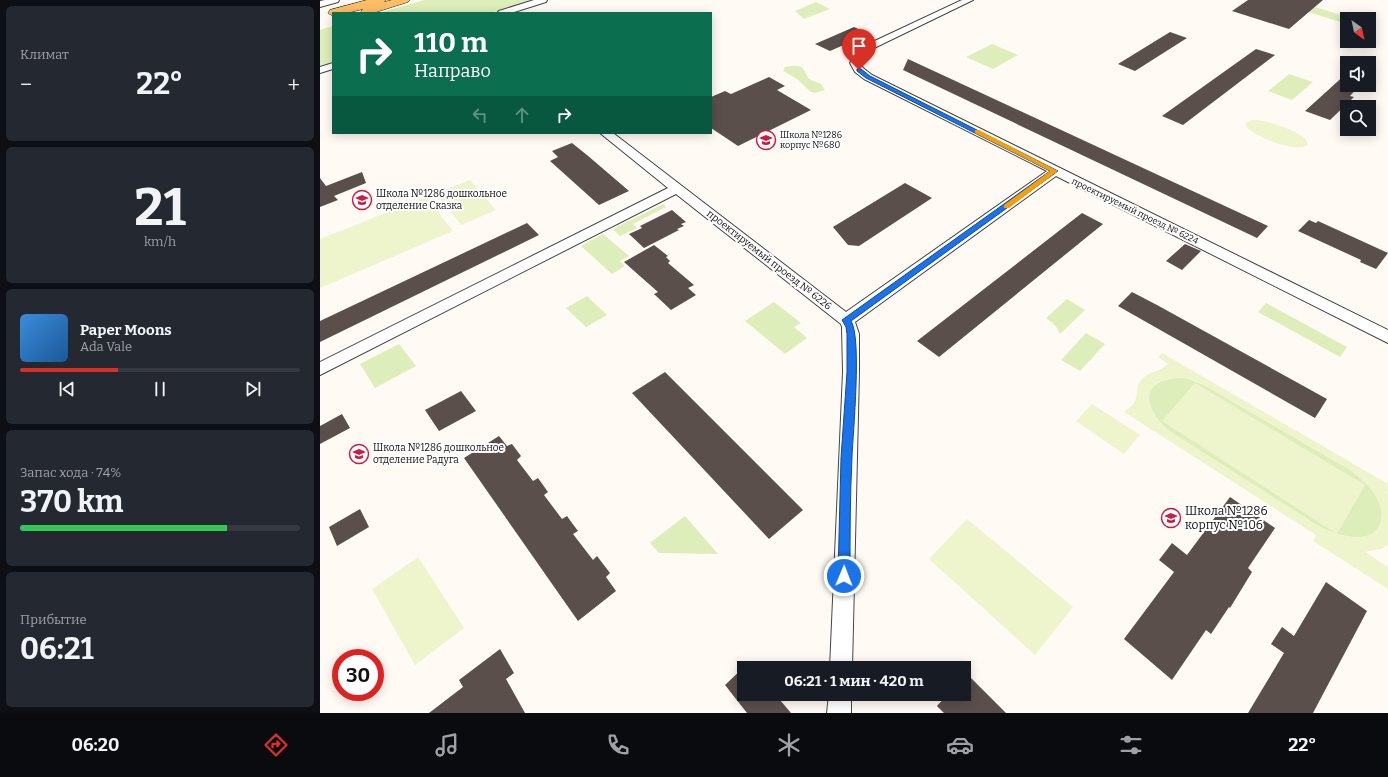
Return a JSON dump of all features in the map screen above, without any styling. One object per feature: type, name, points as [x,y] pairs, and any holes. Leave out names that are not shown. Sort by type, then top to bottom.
[{"type":"main road","points":[[344,12],[380,0]]},
{"type":"main road","points":[[362,12],[404,0]]},
{"type":"street","points":[[320,4],[335,0]]},
{"type":"street","points":[[505,12],[543,0]]},
{"type":"street","name":"проектируемый проезд № 6224","points":[[969,0],[867,48],[854,63],[859,70],[868,77],[1388,337]]},
{"type":"street","points":[[320,70],[332,66]]},
{"type":"street","name":"проектируемый проезд № 6226","points":[[607,134],[846,320]]},
{"type":"street","points":[[841,661],[846,465],[851,372],[851,334],[850,327],[846,320],[1055,171]]},
{"type":"street","points":[[320,369],[677,188]]},
{"type":"street","points":[[839,713],[840,701]]},
{"type":"green space","points":[[424,0],[533,0],[494,12],[382,12]]},
{"type":"green space","points":[[816,2],[830,9],[804,19],[795,11]]},
{"type":"green space","points":[[1315,7],[1340,15],[1340,22],[1308,12]]},
{"type":"green space","points":[[332,26],[332,62],[320,67],[320,30]]},
{"type":"green space","points":[[992,44],[1018,55],[993,69],[966,57]]},
{"type":"green space","points":[[785,67],[801,67],[809,79],[821,84],[825,90],[816,93],[811,92],[797,79],[783,71]]},
{"type":"green space","points":[[1289,74],[1313,82],[1292,100],[1268,91]]},
{"type":"green space","points":[[1252,120],[1265,121],[1288,129],[1306,139],[1308,145],[1302,147],[1285,146],[1265,139],[1246,126],[1246,123]]},
{"type":"green space","points":[[470,180],[496,210],[461,225],[436,193]]},
{"type":"green space","points":[[426,197],[453,231],[320,288],[320,239]]},
{"type":"green space","points":[[663,204],[666,207],[633,224],[637,228],[620,236],[613,229]]},
{"type":"green space","points":[[603,234],[629,256],[620,261],[625,266],[612,274],[581,246]]},
{"type":"green space","points":[[587,296],[607,315],[586,327],[566,308]]},
{"type":"green space","points":[[1067,299],[1085,310],[1060,334],[1055,325],[1046,318]]},
{"type":"green space","points":[[774,302],[801,323],[794,327],[807,338],[785,354],[745,321]]},
{"type":"green space","points":[[1266,303],[1347,347],[1340,357],[1258,312]]},
{"type":"green space","points":[[1086,333],[1105,344],[1080,371],[1061,360]]},
{"type":"green space","points":[[399,344],[416,366],[375,388],[360,364]]},
{"type":"green space","points":[[1162,353],[1388,484],[1388,492],[1386,491],[1388,494],[1388,545],[1381,549],[1365,552],[1388,567],[1388,589],[1313,541],[1316,535],[1124,412],[1135,401],[1138,385],[1141,380],[1147,375],[1162,369],[1168,364],[1158,357]],"holes":[[[1176,378],[1186,378],[1206,386],[1352,471],[1369,487],[1380,503],[1382,518],[1377,529],[1371,534],[1363,537],[1354,537],[1344,536],[1320,527],[1169,431],[1161,423],[1151,407],[1149,399],[1150,392],[1155,386],[1163,381]]]},
{"type":"green space","points":[[1176,378],[1186,378],[1206,386],[1352,471],[1369,487],[1380,503],[1382,518],[1377,529],[1371,534],[1363,537],[1354,537],[1344,536],[1320,527],[1169,431],[1155,415],[1149,399],[1150,392],[1155,386],[1163,381]]},
{"type":"green space","points":[[1195,383],[1365,485],[1337,534],[1162,421]]},
{"type":"green space","points":[[1092,404],[1140,435],[1124,454],[1076,421]]},
{"type":"green space","points":[[685,516],[718,554],[659,553],[650,543]]},
{"type":"green space","points":[[967,519],[1073,607],[1035,655],[929,559]]},
{"type":"green space","points":[[418,557],[464,628],[415,665],[372,589]]},
{"type":"building","points":[[1248,0],[1323,0],[1289,29],[1232,11]]},
{"type":"building","points":[[854,27],[869,34],[830,51],[815,44]]},
{"type":"building","points":[[1170,32],[1187,38],[1135,71],[1118,64]]},
{"type":"building","points":[[1256,49],[1275,55],[1183,125],[1162,116]]},
{"type":"building","points":[[908,59],[1268,226],[1257,238],[903,70]]},
{"type":"building","points":[[769,77],[785,86],[777,90],[811,110],[738,146],[712,129],[712,97],[725,91],[731,94]]},
{"type":"building","points":[[1340,79],[1340,92],[1354,92],[1350,96],[1354,97],[1351,100],[1340,100],[1340,110],[1330,120],[1305,111]]},
{"type":"building","points":[[572,143],[629,191],[599,205],[550,161],[558,157],[552,151]]},
{"type":"building","points":[[362,172],[366,183],[334,196],[338,200],[320,207],[320,178],[326,186]]},
{"type":"building","points":[[905,183],[932,198],[859,246],[848,245],[833,227]]},
{"type":"building","points":[[672,210],[686,222],[681,224],[684,226],[677,229],[679,230],[644,248],[629,234],[642,228],[640,226]]},
{"type":"building","points":[[1082,213],[1103,224],[939,357],[917,341]]},
{"type":"building","points":[[1309,220],[1316,223],[1318,221],[1388,253],[1376,269],[1360,262],[1361,260],[1298,231]]},
{"type":"building","points":[[527,223],[539,235],[320,342],[320,321]]},
{"type":"building","points":[[1185,244],[1201,251],[1182,270],[1166,261]]},
{"type":"building","points":[[654,245],[668,256],[666,257],[670,261],[668,263],[694,285],[688,288],[696,295],[671,310],[654,294],[658,292],[624,262]]},
{"type":"building","points":[[1132,292],[1327,399],[1315,418],[1118,306]]},
{"type":"building","points":[[665,372],[803,510],[769,539],[632,393]]},
{"type":"building","points":[[461,391],[476,411],[439,431],[425,410]]},
{"type":"building","points":[[342,414],[350,428],[320,444],[320,426]]},
{"type":"building","points":[[499,436],[507,446],[512,444],[521,456],[517,460],[533,481],[538,478],[548,492],[544,495],[562,519],[567,516],[578,531],[573,534],[593,560],[597,556],[610,573],[606,577],[616,591],[578,621],[464,458]]},
{"type":"building","points":[[1230,497],[1275,528],[1248,568],[1252,572],[1230,608],[1229,607],[1211,634],[1206,630],[1172,680],[1124,639],[1174,572],[1159,560],[1172,543],[1187,555]]},
{"type":"building","points":[[360,509],[369,527],[337,546],[329,527]]},
{"type":"building","points":[[1326,582],[1367,611],[1313,713],[1248,713],[1284,653],[1271,644],[1282,627],[1294,636]]},
{"type":"building","points":[[500,649],[514,673],[506,679],[525,713],[429,713],[463,687],[459,680]]},
{"type":"building","points":[[737,674],[737,700],[725,685]]},
{"type":"building","points":[[971,678],[1006,713],[944,713],[937,706],[942,701],[971,701]]},
{"type":"building","points":[[738,701],[781,701],[791,713],[747,713]]},
{"type":"slow traffic","points":[[977,132],[1055,171],[1006,206]]},
{"type":"place","name":"Школа №1286 корпус №680","points":[[766,140]]},
{"type":"place","name":"Школа №1286 дошкольное отделение Сказка","points":[[362,200]]},
{"type":"place","name":"Школа №1286 дошкольное отделение Радуга","points":[[359,454]]},
{"type":"place","name":"Школа №1286 корпус №106","points":[[1171,518]]},
{"type":"route","points":[[844,576],[845,493],[851,372],[851,334],[850,327],[846,320],[872,303],[1055,171],[868,77],[859,70]]}]
